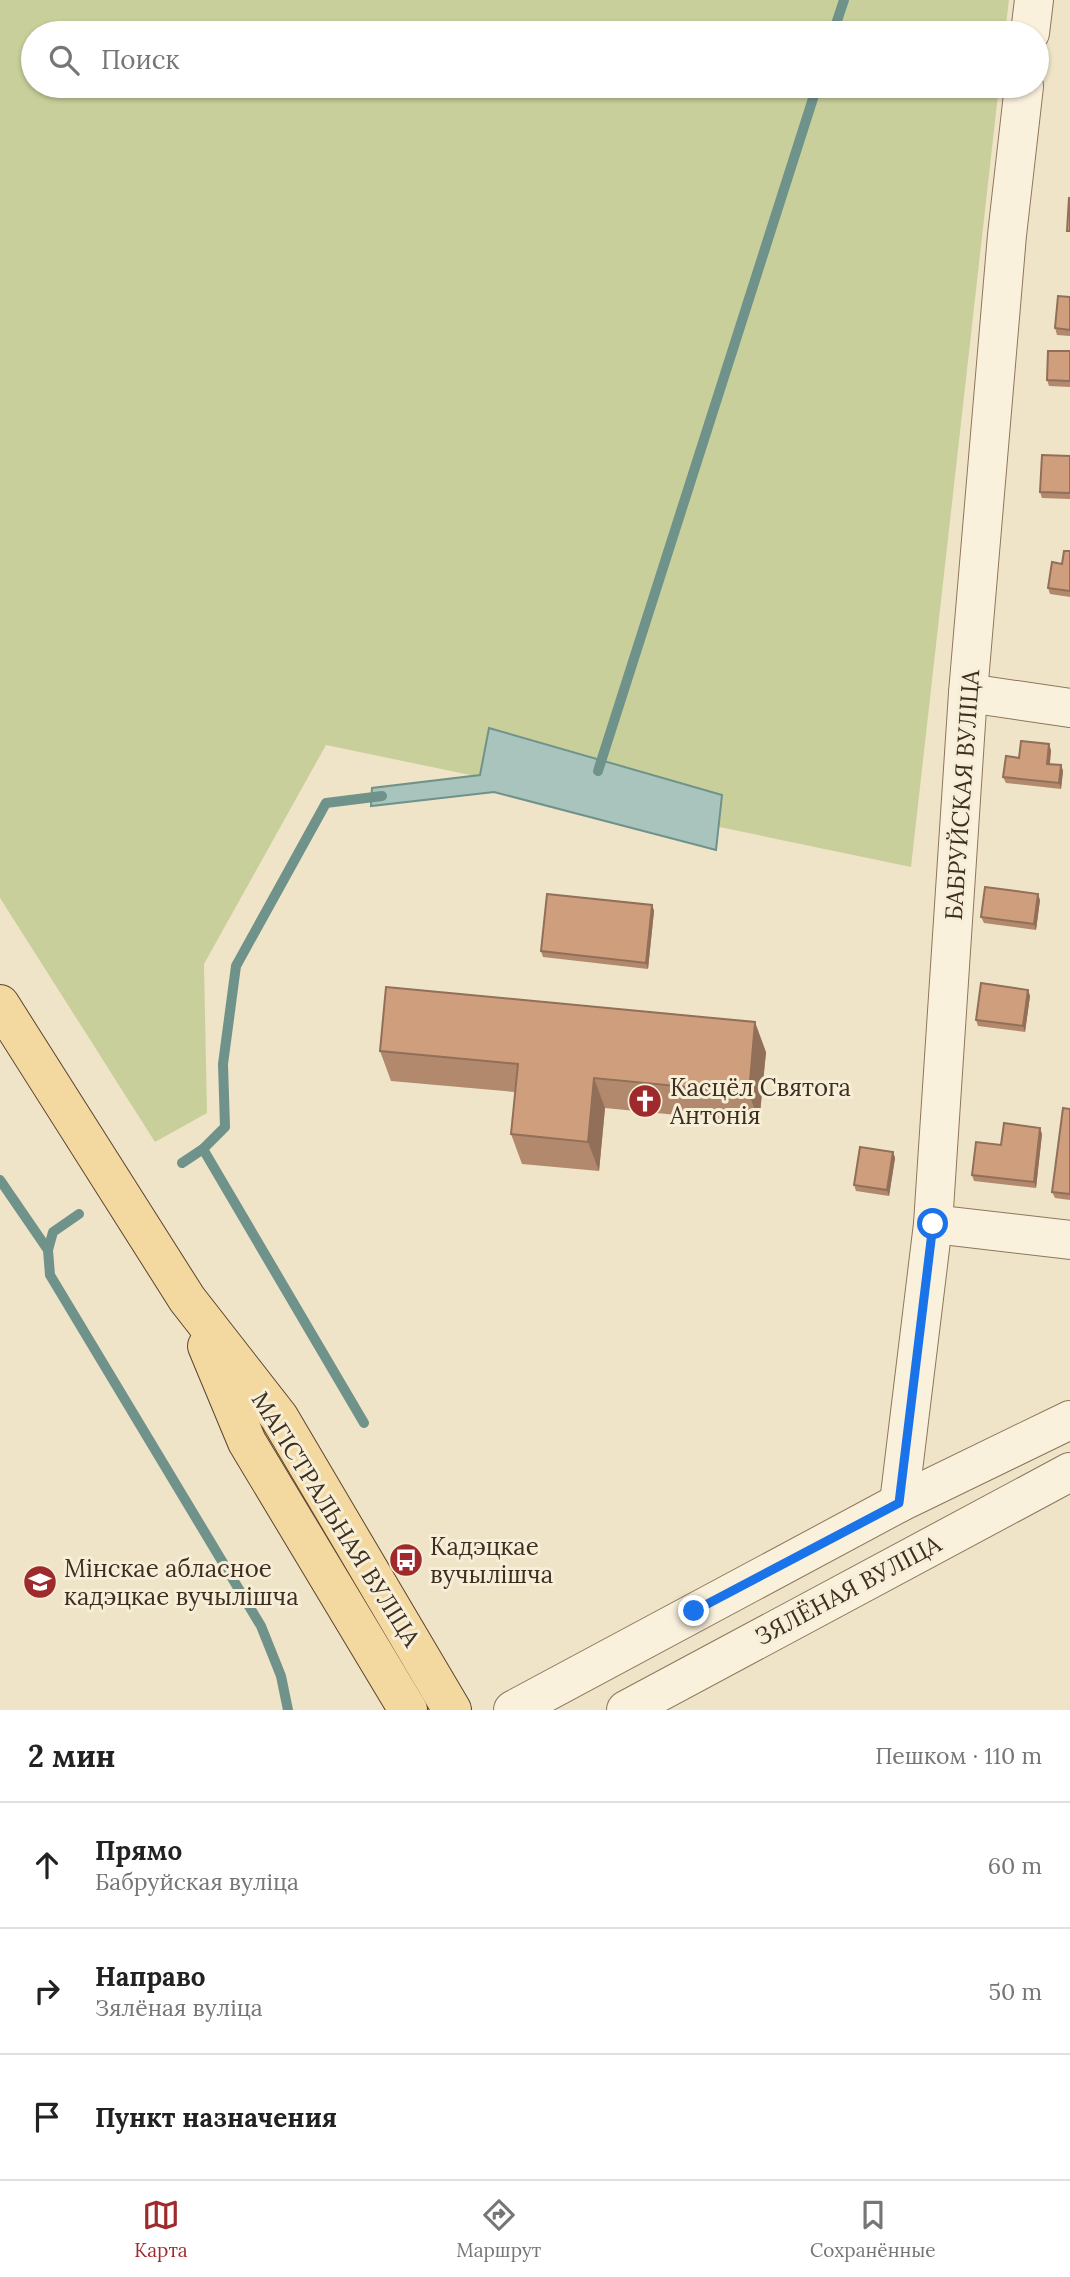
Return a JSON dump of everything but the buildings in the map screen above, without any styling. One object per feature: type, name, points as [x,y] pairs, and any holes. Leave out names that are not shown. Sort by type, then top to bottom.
[{"type":"main road","name":"МАГІСТРАЛЬНАЯ ВУЛІЦА","points":[[0,1004],[187,1299],[279,1416],[452,1710]]},
{"type":"main road","name":"МАГІСТРАЛЬНАЯ ВУЛІЦА","points":[[187,1299],[247,1442],[408,1710]]},
{"type":"street","points":[[1031,21],[1034,0]]},
{"type":"street","name":"БАБРУЙСКАЯ ВУЛІЦА","points":[[899,1503],[933,1224],[968,693],[1007,235],[1023,98]]},
{"type":"street","points":[[968,693],[1070,708]]},
{"type":"street","points":[[933,1224],[1070,1240]]},
{"type":"street","points":[[513,1710],[899,1503],[1070,1420]]},
{"type":"street","name":"ЗЯЛЁНАЯ ВУЛІЦА","points":[[626,1710],[1070,1472]]},
{"type":"green space","points":[[0,0],[1009,0],[1006,21],[21,21],[21,98],[998,98],[911,867],[326,745],[204,964],[207,1113],[155,1142],[0,898]]},
{"type":"water","points":[[489,728],[722,795],[716,850],[494,792],[371,806],[372,788],[480,775]]},
{"type":"waterway","points":[[837,21],[844,0]]},
{"type":"waterway","points":[[598,771],[813,98]]},
{"type":"waterway","points":[[364,1423],[203,1149],[225,1127],[223,1064],[236,966],[326,803],[382,796]]},
{"type":"waterway","points":[[182,1163],[203,1149]]},
{"type":"waterway","points":[[0,1180],[48,1250]]},
{"type":"waterway","points":[[79,1214],[53,1232],[48,1250],[50,1275],[261,1626],[281,1676],[288,1710]]},
{"type":"place","name":"Касцёл Святога Антонія","points":[[645,1101]]},
{"type":"place","name":"Кадэцкае вучылішча","points":[[406,1560]]},
{"type":"place","name":"Мінскае абласное кадэцкае вучылішча","points":[[40,1582]]},
{"type":"route","points":[[694,1611],[899,1503],[933,1224]]}]
